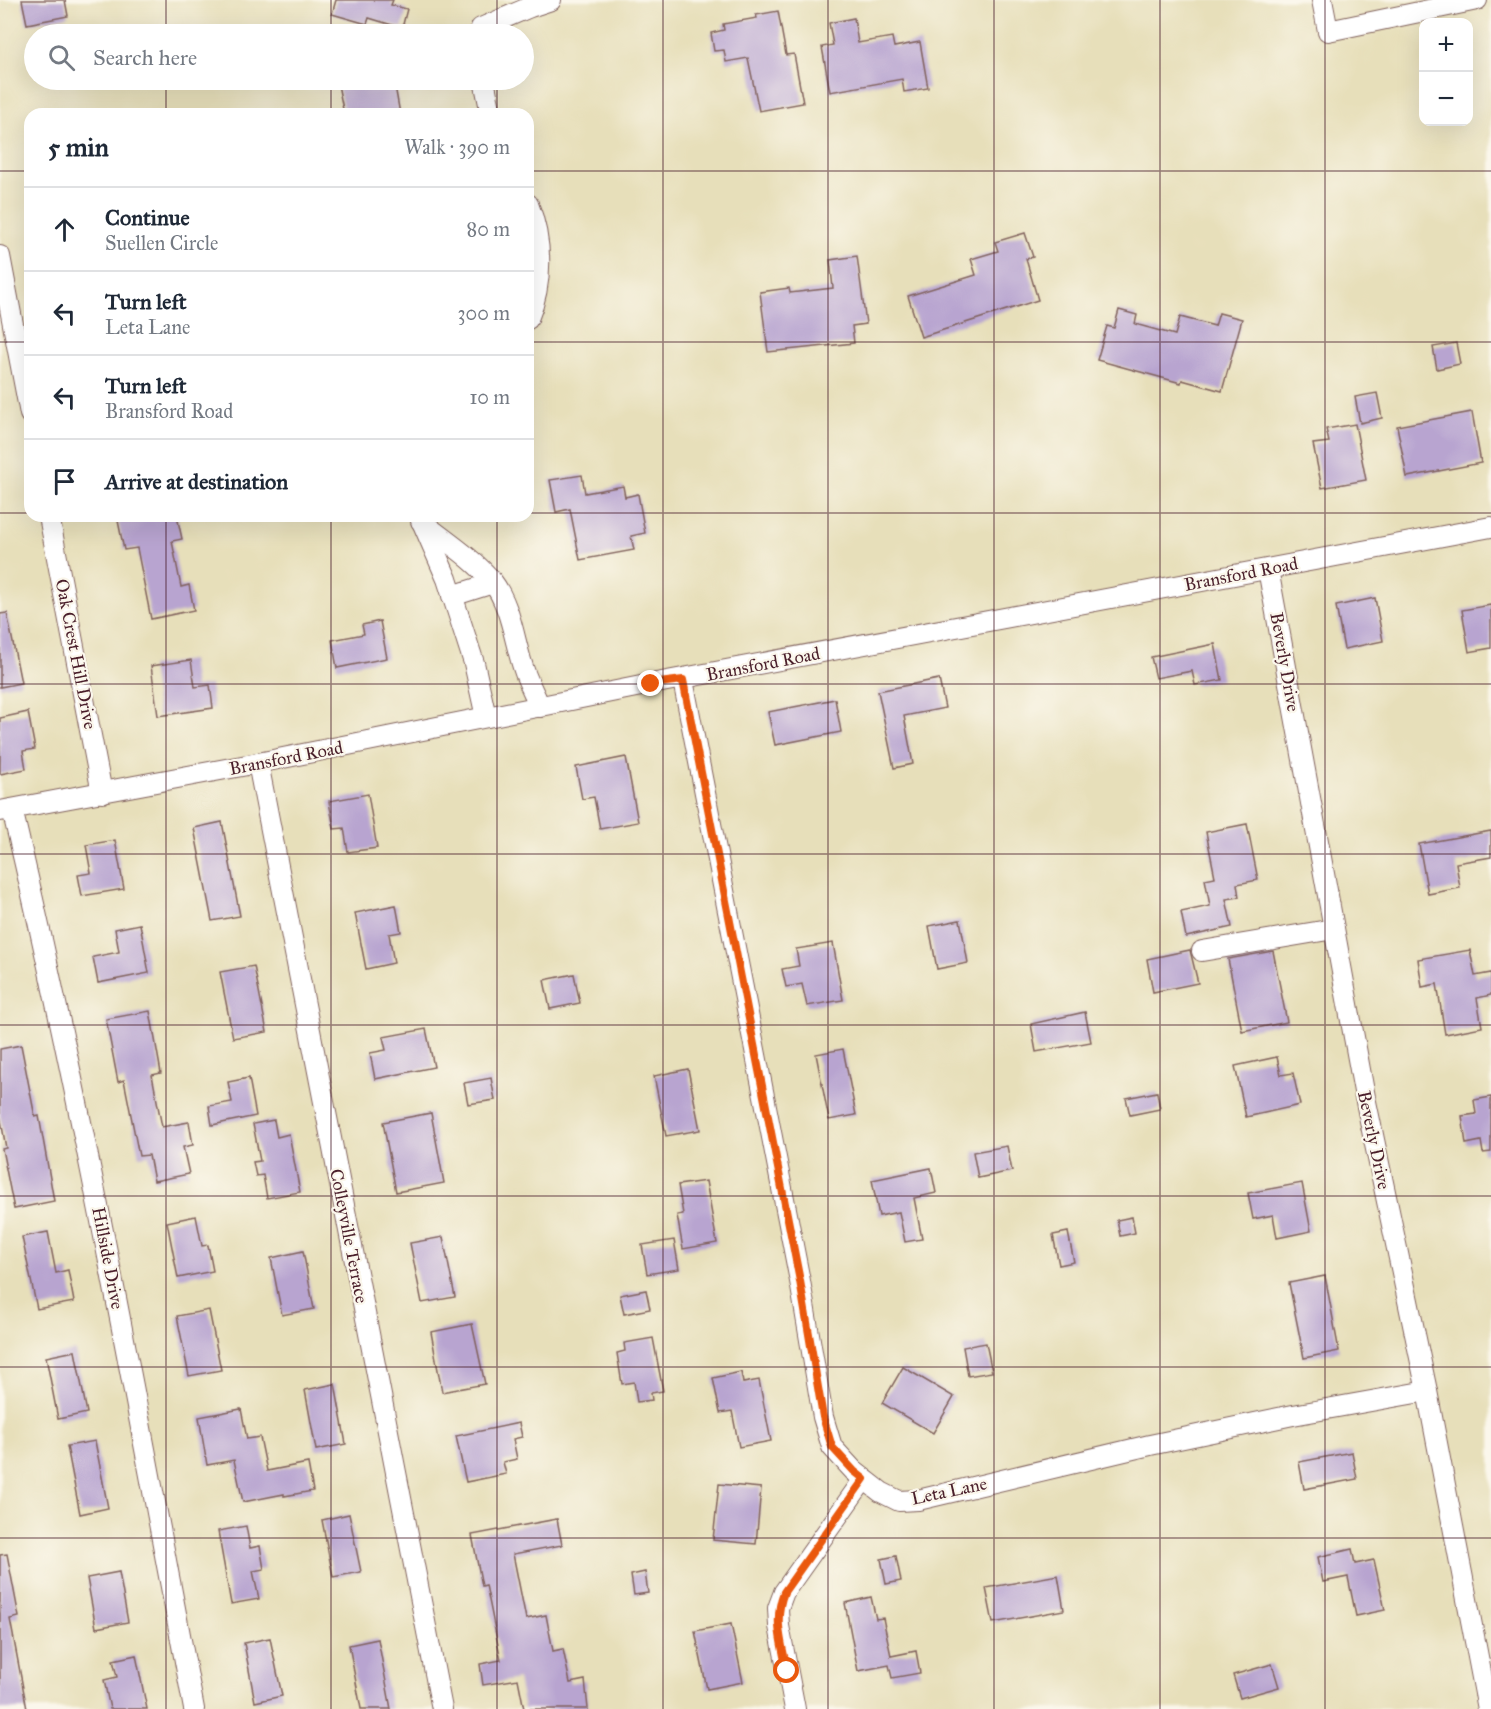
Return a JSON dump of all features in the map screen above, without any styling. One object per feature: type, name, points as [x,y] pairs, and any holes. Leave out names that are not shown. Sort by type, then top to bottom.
[{"type":"street","points":[[490,24],[551,0]]},
{"type":"street","points":[[1322,0],[1328,31],[1477,0]]},
{"type":"street","points":[[486,90],[490,108]]},
{"type":"street","points":[[534,219],[541,266],[534,295]]},
{"type":"street","points":[[0,256],[24,382]]},
{"type":"street","name":"Oak Crest Hill Drive","points":[[51,522],[102,793]]},
{"type":"street","points":[[423,522],[452,596],[474,663],[486,717]]},
{"type":"street","points":[[426,522],[493,583],[504,604],[525,672],[540,707]]},
{"type":"street","name":"Bransford Road","points":[[6,810],[1491,526]]},
{"type":"street","name":"Beverly Drive","points":[[1268,569],[1365,1097],[1426,1391],[1488,1709]]},
{"type":"street","points":[[452,596],[493,583]]},
{"type":"street","name":"Leta Lane","points":[[683,680],[800,1281],[823,1417],[832,1447],[854,1471],[881,1492],[899,1501],[918,1500],[1150,1445],[1293,1415],[1426,1391]]},
{"type":"street","name":"Colleyville Terrace","points":[[258,763],[442,1709]]},
{"type":"street","name":"Hillside Drive","points":[[6,810],[48,962],[92,1172],[194,1709]]},
{"type":"street","points":[[1202,951],[1334,929]]},
{"type":"street","points":[[795,1709],[779,1626],[778,1608],[784,1592],[864,1479]]},
{"type":"building","points":[[22,0],[65,0],[68,16],[27,24]]},
{"type":"building","points":[[336,0],[393,0],[391,5],[407,9],[403,24],[389,24],[369,18],[367,24],[332,14]]},
{"type":"building","points":[[778,11],[786,55],[794,54],[803,103],[759,111],[748,58],[726,62],[724,50],[714,51],[711,33],[724,30],[723,24],[757,18],[756,15]]},
{"type":"building","points":[[854,18],[858,43],[892,37],[894,47],[920,42],[928,88],[904,92],[902,79],[830,92],[822,47],[833,45],[829,23]]},
{"type":"building","points":[[339,90],[396,90],[399,108],[343,108]]},
{"type":"building","points":[[1025,233],[1033,257],[1026,259],[1038,300],[921,337],[908,296],[976,275],[971,259],[998,251],[995,242]]},
{"type":"building","points":[[857,256],[866,324],[852,326],[854,343],[768,352],[760,292],[789,288],[790,293],[833,288],[830,260]]},
{"type":"building","points":[[1119,310],[1137,315],[1135,324],[1175,335],[1180,317],[1215,326],[1219,313],[1242,319],[1222,391],[1182,380],[1181,383],[1097,360],[1107,326],[1114,328]]},
{"type":"building","points":[[1456,343],[1460,364],[1437,369],[1433,347]]},
{"type":"building","points":[[1377,393],[1382,418],[1360,423],[1355,397]]},
{"type":"building","points":[[1472,412],[1481,463],[1407,477],[1397,426]]},
{"type":"building","points":[[1355,424],[1366,480],[1322,488],[1313,444],[1329,442],[1326,429]]},
{"type":"building","points":[[582,475],[585,493],[623,486],[625,497],[638,494],[645,533],[631,536],[634,550],[580,560],[570,509],[556,512],[550,480]]},
{"type":"building","points":[[118,522],[178,522],[182,539],[172,541],[181,587],[189,585],[194,610],[151,619],[137,548],[124,550]]},
{"type":"building","points":[[1375,598],[1383,641],[1344,649],[1336,606]]},
{"type":"building","points":[[1491,605],[1491,648],[1469,652],[1462,610]]},
{"type":"building","points":[[7,613],[21,683],[0,687],[0,614]]},
{"type":"building","points":[[380,621],[387,658],[337,668],[332,640],[364,634],[362,625]]},
{"type":"building","points":[[1215,644],[1222,680],[1195,685],[1192,671],[1156,678],[1151,657]]},
{"type":"building","points":[[191,660],[195,687],[210,685],[213,708],[158,716],[151,666]]},
{"type":"building","points":[[939,679],[945,708],[904,716],[913,764],[894,768],[878,691]]},
{"type":"building","points":[[835,699],[841,732],[775,745],[768,712]]},
{"type":"building","points":[[28,712],[35,749],[23,751],[26,769],[0,774],[0,718]]},
{"type":"building","points":[[626,757],[638,822],[600,829],[594,797],[582,799],[576,767]]},
{"type":"building","points":[[368,794],[377,848],[348,852],[344,828],[334,829],[329,801]]},
{"type":"building","points":[[222,822],[240,916],[212,921],[194,828]]},
{"type":"building","points":[[1247,824],[1258,880],[1237,884],[1239,897],[1226,899],[1232,927],[1186,937],[1181,912],[1210,906],[1205,879],[1215,877],[1206,832]]},
{"type":"building","points":[[1491,831],[1491,857],[1456,863],[1460,888],[1428,894],[1419,844]]},
{"type":"building","points":[[115,840],[124,889],[82,896],[78,875],[91,873],[86,845]]},
{"type":"building","points":[[396,905],[401,932],[389,934],[394,963],[366,969],[355,913]]},
{"type":"building","points":[[960,920],[968,963],[937,969],[929,926]]},
{"type":"building","points":[[140,924],[149,973],[98,983],[93,957],[119,952],[115,929]]},
{"type":"building","points":[[833,943],[843,1000],[807,1006],[802,984],[786,987],[782,969],[799,966],[796,949]]},
{"type":"building","points":[[1190,950],[1198,983],[1153,992],[1147,959]]},
{"type":"building","points":[[1470,950],[1475,976],[1491,973],[1491,995],[1477,998],[1482,1027],[1445,1034],[1437,984],[1422,987],[1418,959]]},
{"type":"building","points":[[1273,951],[1287,1022],[1242,1031],[1228,959]]},
{"type":"building","points":[[254,966],[267,1032],[233,1038],[220,972]]},
{"type":"building","points":[[574,974],[580,1003],[550,1009],[544,980]]},
{"type":"building","points":[[150,1011],[161,1073],[152,1075],[162,1127],[189,1122],[193,1145],[183,1147],[189,1174],[154,1181],[149,1155],[139,1156],[124,1080],[118,1082],[106,1019]]},
{"type":"building","points":[[1085,1012],[1091,1042],[1036,1052],[1031,1024]]},
{"type":"building","points":[[426,1029],[434,1067],[375,1079],[370,1053],[386,1050],[383,1037]]},
{"type":"building","points":[[21,1045],[35,1117],[39,1116],[54,1201],[14,1209],[2,1149],[6,1148],[0,1115],[0,1049]]},
{"type":"building","points":[[843,1049],[856,1115],[829,1120],[816,1054]]},
{"type":"building","points":[[1277,1057],[1281,1075],[1293,1073],[1300,1105],[1246,1117],[1235,1066]]},
{"type":"building","points":[[688,1069],[700,1130],[666,1136],[654,1076]]},
{"type":"building","points":[[249,1078],[256,1116],[212,1125],[209,1106],[232,1102],[228,1082]]},
{"type":"building","points":[[491,1078],[495,1100],[468,1104],[464,1083]]},
{"type":"building","points":[[1157,1092],[1160,1109],[1130,1115],[1126,1098]]},
{"type":"building","points":[[1491,1097],[1491,1152],[1483,1153],[1481,1141],[1466,1144],[1462,1116],[1476,1114],[1474,1100]]},
{"type":"building","points":[[431,1113],[444,1183],[396,1192],[383,1122]]},
{"type":"building","points":[[274,1120],[277,1137],[289,1134],[300,1192],[267,1198],[263,1175],[256,1176],[253,1162],[260,1161],[253,1124]]},
{"type":"building","points":[[1007,1146],[1012,1171],[978,1178],[973,1152]]},
{"type":"building","points":[[931,1168],[936,1193],[914,1198],[922,1239],[905,1242],[899,1212],[879,1216],[872,1180]]},
{"type":"building","points":[[706,1181],[717,1243],[683,1249],[677,1215],[683,1214],[678,1185]]},
{"type":"building","points":[[1302,1183],[1311,1231],[1277,1238],[1273,1215],[1253,1219],[1248,1193]]},
{"type":"building","points":[[196,1216],[202,1246],[208,1245],[213,1271],[178,1278],[167,1222]]},
{"type":"building","points":[[1132,1217],[1135,1233],[1120,1236],[1117,1220]]},
{"type":"building","points":[[48,1232],[56,1273],[68,1270],[74,1302],[37,1309],[22,1237]]},
{"type":"building","points":[[1068,1232],[1074,1262],[1059,1265],[1053,1235]]},
{"type":"building","points":[[443,1237],[455,1297],[422,1303],[410,1243]]},
{"type":"building","points":[[674,1240],[679,1269],[647,1274],[642,1245]]},
{"type":"building","points":[[303,1251],[314,1309],[282,1315],[271,1258]]},
{"type":"building","points":[[1325,1276],[1339,1351],[1304,1358],[1289,1283]]},
{"type":"building","points":[[646,1290],[650,1309],[624,1314],[620,1295]]},
{"type":"building","points":[[209,1310],[221,1370],[189,1376],[177,1316]]},
{"type":"building","points":[[472,1324],[485,1384],[442,1392],[431,1332]]},
{"type":"building","points":[[653,1338],[663,1391],[651,1393],[652,1400],[637,1402],[634,1382],[622,1384],[617,1353],[625,1351],[624,1343]]},
{"type":"building","points":[[986,1343],[992,1372],[968,1376],[963,1347]]},
{"type":"building","points":[[75,1351],[87,1413],[58,1419],[46,1357]]},
{"type":"building","points":[[903,1367],[954,1397],[933,1433],[882,1403]]},
{"type":"building","points":[[741,1372],[743,1383],[759,1380],[771,1441],[739,1447],[732,1411],[720,1413],[713,1378]]},
{"type":"building","points":[[335,1384],[346,1444],[316,1450],[305,1390]]},
{"type":"building","points":[[241,1409],[247,1439],[260,1437],[267,1471],[308,1463],[313,1491],[243,1502],[234,1460],[207,1465],[199,1417]]},
{"type":"building","points":[[519,1423],[522,1437],[513,1439],[517,1459],[503,1462],[506,1474],[466,1482],[456,1436]]},
{"type":"building","points":[[95,1441],[108,1508],[80,1514],[67,1446]]},
{"type":"building","points":[[1352,1452],[1357,1479],[1304,1489],[1299,1462]]},
{"type":"building","points":[[719,1484],[761,1488],[756,1544],[713,1540]]},
{"type":"building","points":[[349,1514],[361,1572],[333,1577],[322,1520]]},
{"type":"building","points":[[557,1519],[562,1545],[513,1554],[526,1619],[546,1615],[553,1651],[563,1649],[570,1683],[585,1680],[588,1709],[524,1709],[518,1679],[483,1685],[480,1664],[501,1660],[486,1585],[482,1586],[472,1535]]},
{"type":"building","points":[[246,1526],[250,1548],[260,1546],[264,1569],[253,1571],[259,1599],[231,1604],[218,1531]]},
{"type":"building","points":[[1352,1549],[1355,1564],[1374,1560],[1385,1610],[1356,1616],[1348,1577],[1323,1582],[1318,1557]]},
{"type":"building","points":[[7,1554],[19,1617],[10,1619],[27,1709],[0,1709],[0,1555]]},
{"type":"building","points":[[896,1556],[901,1581],[886,1584],[881,1559]]},
{"type":"building","points":[[119,1572],[128,1622],[96,1628],[87,1578]]},
{"type":"building","points":[[645,1572],[648,1593],[634,1595],[631,1575]]},
{"type":"building","points":[[1058,1575],[1064,1610],[993,1623],[986,1588]]},
{"type":"building","points":[[871,1597],[876,1619],[883,1618],[891,1656],[916,1651],[920,1673],[892,1678],[889,1665],[858,1671],[845,1603]]},
{"type":"building","points":[[731,1624],[743,1682],[707,1689],[695,1631]]},
{"type":"building","points":[[270,1638],[282,1696],[255,1702],[244,1643]]},
{"type":"building","points":[[378,1639],[391,1709],[361,1709],[349,1645]]},
{"type":"building","points":[[136,1655],[147,1709],[110,1709],[104,1680],[117,1677],[113,1660]]},
{"type":"building","points":[[1272,1664],[1279,1687],[1240,1698],[1233,1675]]},
{"type":"route","points":[[651,684],[683,680],[800,1281],[823,1417],[832,1447],[864,1479],[784,1592],[778,1608],[787,1671]]}]
